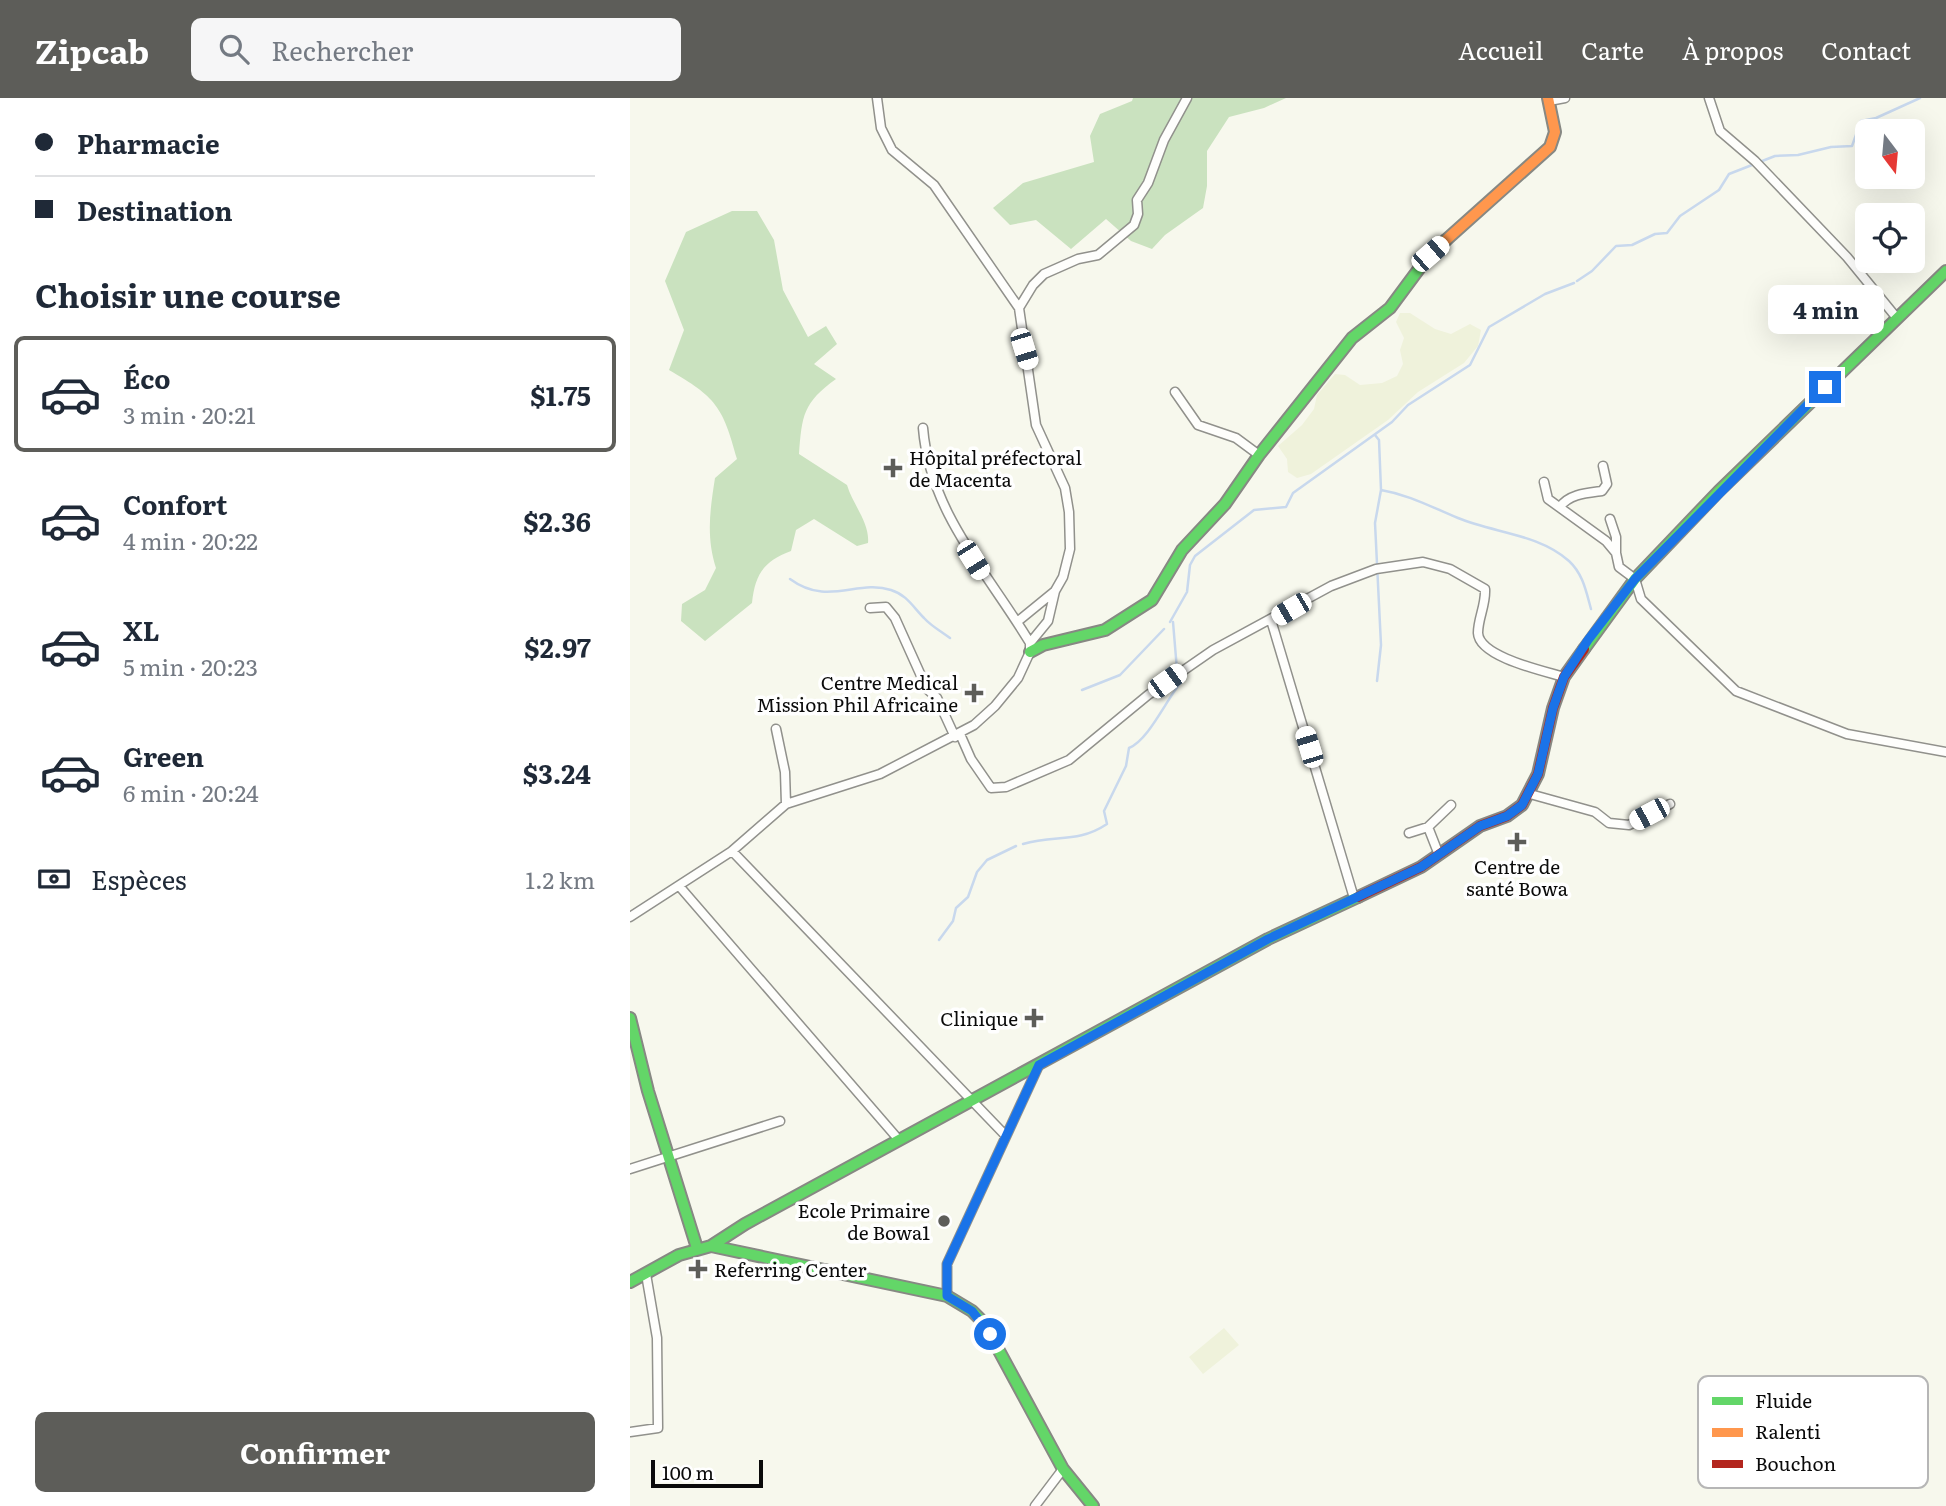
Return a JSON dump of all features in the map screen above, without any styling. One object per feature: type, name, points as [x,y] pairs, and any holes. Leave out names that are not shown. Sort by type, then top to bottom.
[{"type":"main road","points":[[1030,648],[1105,630],[1152,600],[1182,550],[1225,504],[1259,455],[1352,338],[1390,307],[1430,254],[1550,147],[1555,132],[1549,100]]},
{"type":"main road","points":[[711,1246],[745,1224],[1268,939],[1395,881],[1480,826],[1507,816],[1522,805],[1530,793],[1564,677],[1635,579],[1719,491],[1946,271]]},
{"type":"main road","points":[[630,1017],[648,1091],[696,1248]]},
{"type":"main road","points":[[630,1282],[696,1248],[711,1246],[947,1296],[972,1311],[984,1323],[1063,1469],[1093,1506]]},
{"type":"street","points":[[630,917],[732,851],[786,804],[880,774],[958,735],[995,706],[1018,678],[1030,648],[1048,621],[1055,591],[1063,577],[1069,549],[1069,512],[1065,488],[1040,440],[1036,425],[1019,308],[934,185],[892,150],[881,128],[877,98]]},
{"type":"street","points":[[1019,308],[1033,285],[1044,274],[1078,259],[1098,255],[1134,225],[1138,215],[1136,200],[1152,173],[1164,139],[1187,98]]},
{"type":"street","points":[[1549,100],[1565,98]]},
{"type":"street","points":[[1709,98],[1720,131],[1757,164],[1847,257],[1896,317]]},
{"type":"street","points":[[1175,392],[1198,425],[1236,438],[1259,455]]},
{"type":"street","points":[[923,428],[928,470],[933,484],[973,560],[1017,622],[1030,648]]},
{"type":"street","points":[[1560,507],[1565,500],[1602,491],[1608,484],[1603,467]]},
{"type":"street","points":[[1544,482],[1548,499],[1606,541],[1615,553],[1619,566],[1635,579],[1641,599],[1736,691],[1847,734],[1946,752]]},
{"type":"street","points":[[1611,519],[1616,537],[1615,553]]},
{"type":"street","points":[[870,608],[886,607],[895,618],[927,689],[937,698],[991,788],[1006,788],[1069,760],[1148,695],[1231,639],[1331,586],[1382,568],[1423,562],[1450,569],[1485,589],[1486,600],[1478,631],[1479,639],[1492,653],[1564,677]]},
{"type":"street","points":[[1017,622],[1055,591]]},
{"type":"street","points":[[1271,620],[1354,898]]},
{"type":"street","points":[[775,729],[785,772],[786,804]]},
{"type":"street","points":[[1530,793],[1595,812],[1609,823],[1629,825],[1670,804]]},
{"type":"street","points":[[1409,833],[1428,827],[1451,805]]},
{"type":"street","points":[[1428,827],[1439,855]]},
{"type":"street","points":[[732,851],[1005,1135]]},
{"type":"street","points":[[680,887],[899,1140]]},
{"type":"street","points":[[947,1296],[947,1264],[1039,1065]]},
{"type":"street","points":[[630,1169],[669,1154],[780,1121]]},
{"type":"street","points":[[630,1432],[658,1428],[657,1338],[646,1274]]},
{"type":"street","points":[[1035,1506],[1063,1469]]},
{"type":"green space","points":[[1133,98],[1286,98],[1264,108],[1229,117],[1207,151],[1207,186],[1203,208],[1165,235],[1152,249],[1131,241],[1106,219],[1071,249],[1036,220],[1010,225],[993,208],[1023,183],[1094,162],[1090,136],[1100,114],[1132,101]]},
{"type":"green space","points":[[732,211],[757,211],[774,240],[783,290],[808,337],[826,326],[837,344],[814,364],[836,379],[817,395],[806,411],[799,454],[847,485],[864,521],[868,543],[857,546],[814,519],[796,530],[791,551],[774,559],[762,570],[752,603],[705,641],[681,621],[682,604],[705,590],[716,568],[710,534],[715,478],[737,459],[727,427],[715,405],[697,388],[669,370],[684,330],[665,281],[686,232]]},
{"type":"green space","points":[[1400,313],[1410,313],[1435,329],[1451,334],[1470,324],[1481,330],[1478,346],[1464,363],[1418,392],[1388,420],[1311,474],[1297,478],[1288,472],[1287,459],[1278,446],[1302,425],[1314,409],[1317,395],[1335,374],[1345,375],[1360,385],[1382,383],[1397,376],[1403,364],[1400,350],[1404,338],[1396,322]]},
{"type":"green space","points":[[1224,1328],[1239,1345],[1203,1374],[1189,1357]]},
{"type":"waterway","points":[[1577,281],[1592,271],[1616,246],[1632,245],[1655,234],[1667,233],[1680,216],[1719,190],[1729,174],[1775,156],[1852,146],[1861,121],[1876,118],[1920,98]]},
{"type":"waterway","points":[[1170,622],[1187,592],[1190,565],[1195,556],[1254,510],[1286,507],[1293,493],[1392,422],[1408,405],[1470,365],[1489,327],[1545,294],[1574,283]]},
{"type":"waterway","points":[[1375,435],[1379,440],[1381,490],[1375,523],[1381,645],[1377,681]]},
{"type":"waterway","points":[[1381,490],[1411,498],[1472,523],[1530,539],[1557,552],[1578,571],[1591,609]]},
{"type":"waterway","points":[[790,579],[817,591],[878,588],[897,592],[927,621],[950,638]]},
{"type":"waterway","points":[[1173,622],[1177,670]]},
{"type":"waterway","points":[[1082,690],[1120,675],[1164,629]]},
{"type":"waterway","points":[[1023,844],[1086,834],[1107,824],[1104,811],[1126,766],[1129,748],[1144,737],[1182,681]]},
{"type":"waterway","points":[[939,940],[953,921],[956,908],[968,897],[977,872],[987,860],[1016,846]]},
{"type":"traffic: fast","points":[[1030,652],[1043,645],[1105,630],[1152,600],[1182,550],[1225,504],[1259,455],[1352,338],[1390,308],[1430,254],[1446,240]]},
{"type":"traffic: fast","points":[[1584,649],[1635,579],[1719,491],[1946,271]]},
{"type":"traffic: fast","points":[[711,1246],[745,1224],[1268,939],[1358,897]]},
{"type":"traffic: fast","points":[[630,1018],[648,1091],[697,1248]]},
{"type":"traffic: fast","points":[[630,1282],[679,1255],[711,1246],[947,1296],[972,1311],[984,1323],[1063,1469],[1093,1506]]},
{"type":"traffic: slow","points":[[1446,240],[1550,147],[1555,132],[1548,98]]},
{"type":"traffic: jam","points":[[1358,897],[1421,867],[1480,826],[1507,816],[1522,805],[1538,774],[1553,708],[1564,677],[1584,649]]},
{"type":"place","name":"Hôpital préfectoral de Macenta","points":[[893,468]]},
{"type":"place","name":"Centre Medical Mission Phil Africaine","points":[[974,693]]},
{"type":"place","name":"Centre de santé Bowa","points":[[1517,842]]},
{"type":"place","name":"Clinique","points":[[1034,1018]]},
{"type":"place","name":"Ecole Primaire de Bowa1","points":[[944,1221]]},
{"type":"place","name":"Referring Center","points":[[698,1269]]},
{"type":"route","points":[[990,1334],[972,1311],[947,1296],[947,1264],[1039,1065],[1268,939],[1395,881],[1421,867],[1480,826],[1507,816],[1522,805],[1538,774],[1553,708],[1564,677],[1588,640],[1635,579],[1719,491],[1825,387]]}]
